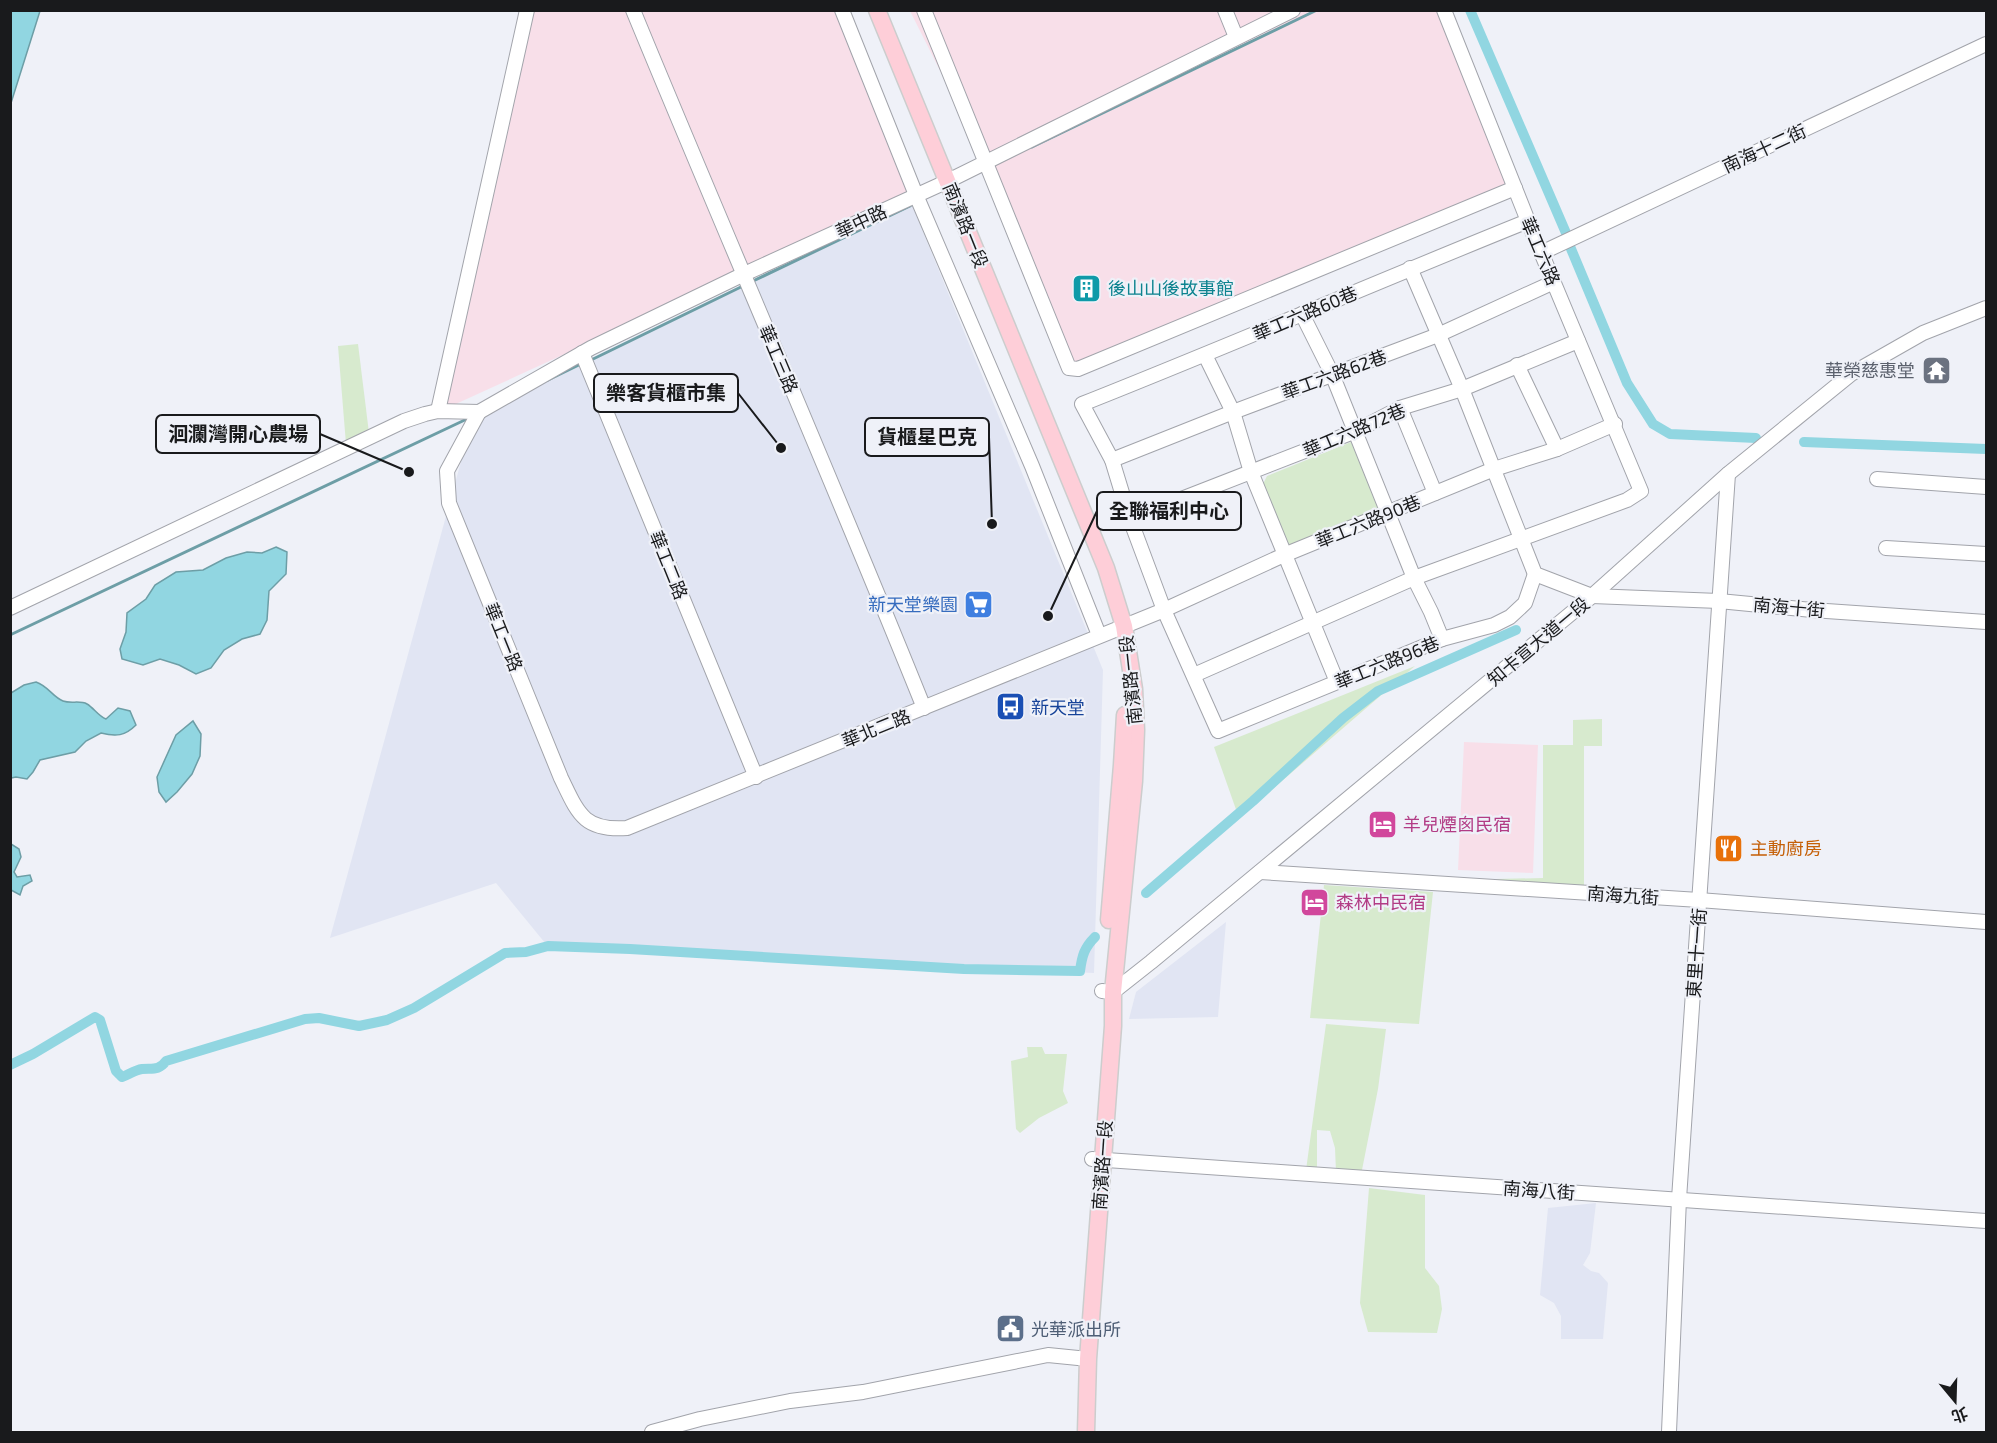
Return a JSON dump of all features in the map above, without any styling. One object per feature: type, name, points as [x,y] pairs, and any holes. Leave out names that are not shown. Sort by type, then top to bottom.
[{"type":"main road","name":"南濱路一段","points":[[866,10],[943,184]]},
{"type":"main road","name":"南濱路一段","points":[[877,10],[1096,572],[1108,607],[1112,631],[1134,689],[1136,730],[1134,781],[1108,992],[1113,1026],[1097,1160],[1076,1432]]},
{"type":"main road","name":"南濱路一段","points":[[1083,1359],[1086,1432]]},
{"type":"street","points":[[431,413],[527,10]]},
{"type":"street","name":"華工三路","points":[[633,10],[742,275],[849,521],[924,708]]},
{"type":"street","points":[[842,10],[916,195],[1032,466],[1112,631]]},
{"type":"street","points":[[924,10],[1069,368],[1078,369],[1515,188]]},
{"type":"street","points":[[1225,10],[1236,37]]},
{"type":"street","name":"華中路","points":[[479,412],[582,352],[742,275],[943,184],[1293,10]]},
{"type":"street","name":"華工六路","points":[[1444,10],[1541,253],[1615,424],[1641,491],[1627,500],[1522,539]]},
{"type":"street","name":"南海十二街","points":[[1541,253],[1986,44]]},
{"type":"street","name":"華工六路60巷","points":[[1112,460],[1082,404],[1528,221]]},
{"type":"street","points":[[1410,268],[1462,388],[1535,574]]},
{"type":"street","name":"華工六路62巷","points":[[1112,460],[1332,374],[1438,336],[1554,282]]},
{"type":"street","name":"知卡宣大道一段","points":[[1108,992],[1260,872],[1592,596],[1728,474],[1851,374],[1923,333],[1986,308]]},
{"type":"street","points":[[1302,314],[1332,374],[1414,578],[1442,639]]},
{"type":"street","name":"華工六路72巷","points":[[1130,519],[1356,431],[1400,408],[1462,388],[1578,340]]},
{"type":"street","name":"華工二路","points":[[582,352],[756,777]]},
{"type":"street","points":[[1205,355],[1233,412],[1251,472],[1337,682]]},
{"type":"street","points":[[1517,365],[1557,449]]},
{"type":"street","points":[[1400,408],[1435,493]]},
{"type":"street","points":[[10,608],[404,422],[431,413],[479,412]]},
{"type":"street","name":"華工一路","points":[[479,412],[447,471],[450,503],[557,768],[574,803],[582,817],[592,824],[609,829],[627,828]]},
{"type":"street","name":"華工六路90巷","points":[[1112,631],[1164,610],[1284,555],[1494,469],[1557,449],[1615,424]]},
{"type":"street","points":[[1112,460],[1130,519],[1164,610],[1194,675],[1414,578],[1522,539]]},
{"type":"street","name":"東里十一街","points":[[1669,1432],[1680,1199],[1728,474]]},
{"type":"street","points":[[1877,479],[1986,487]]},
{"type":"street","points":[[1886,548],[1986,554]]},
{"type":"street","name":"南海十街","points":[[1535,574],[1592,596],[1719,601],[1986,622]]},
{"type":"street","name":"華工六路96巷","points":[[1194,675],[1218,731],[1442,639],[1494,625],[1510,617],[1525,603],[1535,574]]},
{"type":"street","name":"華北二路","points":[[627,828],[1112,631]]},
{"type":"street","name":"南海九街","points":[[1260,872],[1699,900],[1986,922]]},
{"type":"street","name":"南海八街","points":[[1097,1160],[1986,1221]]},
{"type":"street","points":[[652,1432],[755,1407],[862,1392],[1048,1355],[1083,1359]]},
{"type":"shaded area","points":[[533,11],[839,11],[914,194],[447,408],[444,403]]},
{"type":"shaded area","points":[[910,11],[1444,11],[1515,188],[1069,368],[986,162]]},
{"type":"shaded area","points":[[912,205],[1103,670],[1094,973],[550,949],[496,883],[330,938],[473,418]]},
{"type":"shaded area","points":[[1464,742],[1538,745],[1533,873],[1458,870]]},
{"type":"shaded area","points":[[1226,922],[1218,1017],[1129,1019],[1136,992]]},
{"type":"shaded area","points":[[1596,1203],[1590,1253],[1583,1265],[1599,1273],[1608,1283],[1603,1339],[1561,1339],[1561,1316],[1554,1303],[1540,1295],[1548,1208]]},
{"type":"green space","points":[[358,344],[369,433],[346,444],[338,346]]},
{"type":"green space","points":[[1351,442],[1382,513],[1289,551],[1263,484],[1267,476]]},
{"type":"green space","points":[[1415,666],[1239,818],[1214,747]]},
{"type":"green space","points":[[1602,719],[1602,746],[1584,746],[1584,887],[1496,887],[1496,879],[1543,878],[1543,745],[1573,745],[1573,720]]},
{"type":"green space","points":[[1324,885],[1433,892],[1419,1024],[1310,1018]]},
{"type":"green space","points":[[1326,1024],[1386,1029],[1378,1089],[1361,1175],[1336,1172],[1335,1148],[1330,1131],[1317,1130],[1317,1171],[1306,1170]]},
{"type":"green space","points":[[1027,1047],[1042,1047],[1045,1054],[1067,1054],[1063,1091],[1068,1103],[1039,1118],[1020,1133],[1016,1129],[1011,1061],[1028,1057]]},
{"type":"green space","points":[[1369,1188],[1425,1195],[1425,1268],[1439,1286],[1442,1309],[1437,1333],[1368,1332],[1360,1303]]},
{"type":"water","points":[[10,11],[40,11],[11,103]]},
{"type":"water","points":[[276,547],[287,552],[286,574],[269,591],[267,620],[260,634],[242,639],[224,650],[211,668],[196,674],[160,659],[143,665],[122,659],[120,649],[126,632],[127,613],[146,599],[155,585],[176,572],[203,570],[226,558],[247,552],[262,553]]},
{"type":"water","points":[[36,682],[63,701],[87,704],[106,719],[118,708],[130,711],[136,725],[120,735],[101,733],[86,741],[75,752],[40,760],[27,779],[11,778],[11,693],[24,685]]},
{"type":"water","points":[[193,721],[201,734],[200,756],[192,774],[166,802],[159,792],[157,777],[176,735]]},
{"type":"water","points":[[11,844],[19,849],[21,857],[14,872],[17,877],[30,875],[32,881],[23,886],[20,895],[11,890]]},
{"type":"waterway","points":[[1032,147],[1317,10]]},
{"type":"waterway","points":[[1470,10],[1566,233]]},
{"type":"waterway","points":[[751,282],[910,206]]},
{"type":"waterway","points":[[1569,244],[1627,383],[1653,424],[1670,434],[1756,438]]},
{"type":"waterway","points":[[589,361],[745,285]]},
{"type":"waterway","points":[[548,380],[583,363]]},
{"type":"waterway","points":[[10,635],[469,418]]},
{"type":"waterway","points":[[1804,442],[1986,449]]},
{"type":"waterway","points":[[1146,893],[1253,801],[1343,718],[1378,691],[1516,630]]},
{"type":"waterway","points":[[10,1065],[95,1017],[100,1020],[116,1071],[122,1077],[139,1070],[158,1068],[166,1061],[305,1019],[319,1018],[359,1026],[387,1020],[414,1008],[505,953],[526,952],[548,946],[964,969],[1080,971],[1084,953],[1095,937]]},
{"type":"place","name":"後山山後故事館","points":[[1087,288]]},
{"type":"place","name":"華榮慈惠堂","points":[[1936,370]]},
{"type":"place","name":"樂客貨櫃市集","points":[[781,448]]},
{"type":"place","name":"洄瀾灣開心農場","points":[[409,472]]},
{"type":"place","name":"貨櫃星巴克","points":[[992,524]]},
{"type":"place","name":"新天堂樂園","points":[[979,604]]},
{"type":"place","name":"全聯福利中心","points":[[1048,616]]},
{"type":"place","name":"新天堂","points":[[1010,707]]},
{"type":"place","name":"羊兒煙囪民宿","points":[[1382,824]]},
{"type":"place","name":"主動廚房","points":[[1729,848]]},
{"type":"place","name":"森林中民宿","points":[[1315,902]]},
{"type":"place","name":"光華派出所","points":[[1010,1329]]}]
